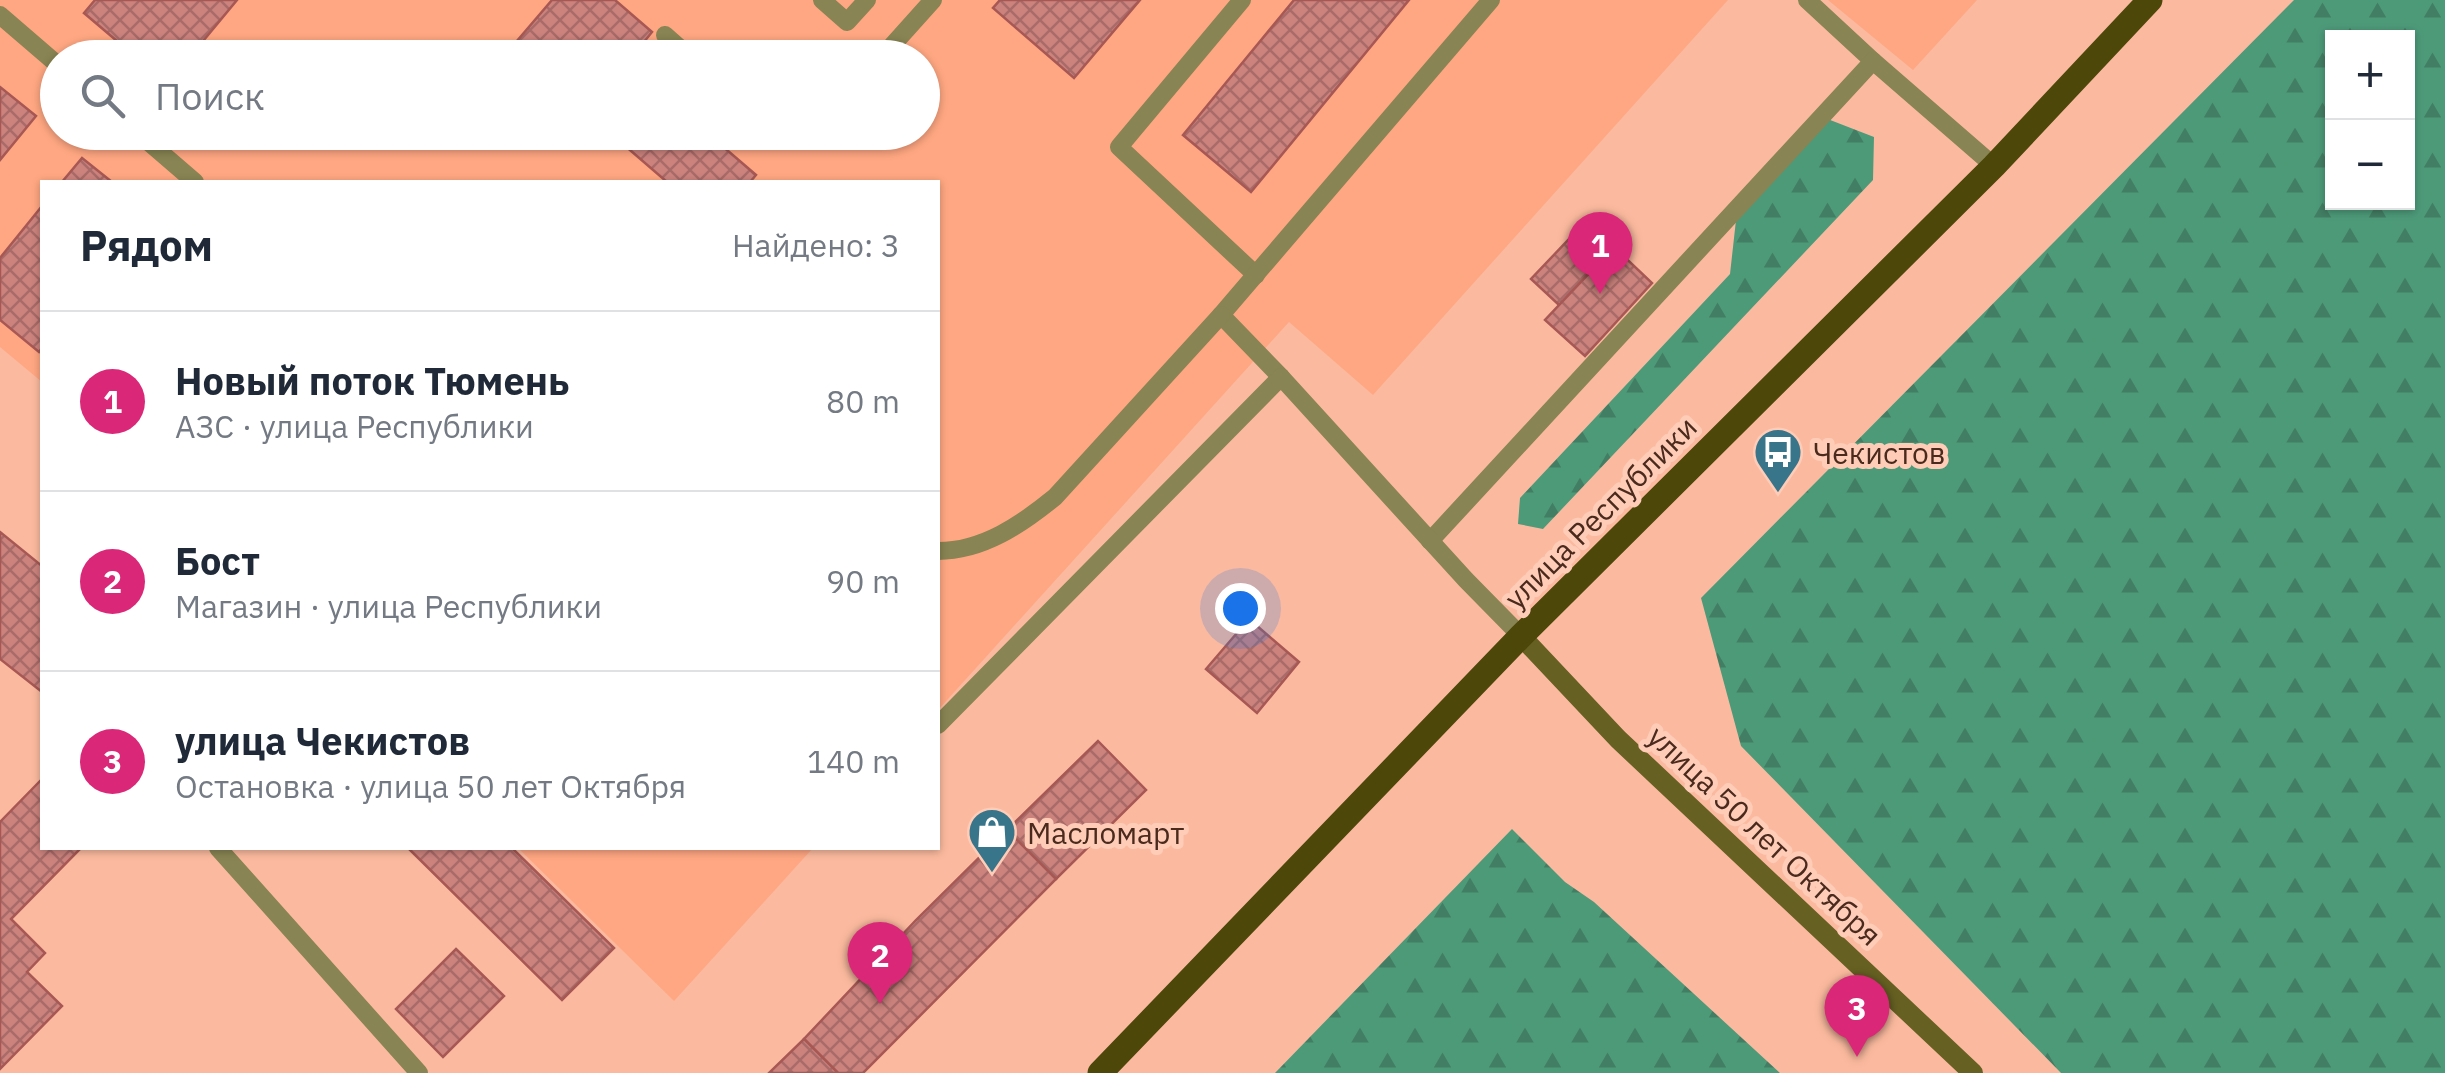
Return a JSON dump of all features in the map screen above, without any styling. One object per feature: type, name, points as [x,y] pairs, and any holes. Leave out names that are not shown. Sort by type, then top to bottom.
[{"type":"main road","name":"улица Республики","points":[[1100,1073],[1521,636],[1994,166],[2150,0]]},
{"type":"main road","name":"улица 50 лет Октября","points":[[1521,636],[1618,738],[1973,1073]]},
{"type":"lane","points":[[822,0],[847,22],[867,0]]},
{"type":"lane","points":[[897,40],[933,0]]},
{"type":"lane","points":[[1242,0],[1118,147],[1256,276]]},
{"type":"lane","points":[[940,551],[996,538],[1028,519],[1055,496],[1256,276],[1491,0]]},
{"type":"lane","points":[[1807,0],[1994,166]]},
{"type":"lane","points":[[0,15],[40,49]]},
{"type":"lane","points":[[665,35],[671,40]]},
{"type":"lane","points":[[1430,541],[1873,61]]},
{"type":"lane","points":[[158,150],[193,180]]},
{"type":"lane","points":[[1222,314],[1521,636]]},
{"type":"lane","points":[[940,723],[1281,377]]},
{"type":"lane","points":[[220,850],[419,1073]]},
{"type":"shaded area","points":[[0,0],[1728,0],[1373,395],[1289,322],[940,708],[940,180],[40,180],[40,380],[0,347]]},
{"type":"shaded area","points":[[1828,0],[1977,0],[1913,70]]},
{"type":"shaded area","points":[[520,850],[811,850],[674,1001]]},
{"type":"green space","points":[[2294,0],[2445,0],[2445,1073],[2061,1073],[1741,746],[1701,598]]},
{"type":"green space","points":[[1825,118],[1874,137],[1873,180],[1543,529],[1518,524],[1520,498],[1730,274],[1737,211]]},
{"type":"green space","points":[[1512,829],[1565,882],[1594,902],[1780,1073],[1275,1073]]},
{"type":"building","points":[[95,0],[237,0],[204,40],[116,40],[84,13]]},
{"type":"building","points":[[552,0],[615,0],[652,32],[646,40],[518,40]]},
{"type":"building","points":[[1000,0],[1140,0],[1074,78],[993,8]]},
{"type":"building","points":[[1294,0],[1409,0],[1251,192],[1183,135]]},
{"type":"building","points":[[0,87],[36,116],[0,160]]},
{"type":"building","points":[[630,150],[727,150],[756,175],[752,180],[665,180]]},
{"type":"building","points":[[82,158],[110,180],[64,180]]},
{"type":"building","points":[[40,208],[39,352],[0,320],[0,258]]},
{"type":"building","points":[[1569,239],[1597,265],[1559,305],[1531,279]]},
{"type":"building","points":[[1614,247],[1652,283],[1585,356],[1545,320]]},
{"type":"building","points":[[0,532],[40,564],[40,690],[0,659]]},
{"type":"building","points":[[1249,619],[1299,662],[1257,713],[1206,669]]},
{"type":"building","points":[[1098,741],[1146,790],[1056,879],[1007,830]]},
{"type":"building","points":[[40,781],[40,850],[79,850],[11,919],[45,953],[27,972],[62,1006],[0,1069],[0,822]]},
{"type":"building","points":[[1007,830],[1056,879],[863,1073],[838,1073],[804,1039]]},
{"type":"building","points":[[410,850],[514,850],[614,948],[562,1000]]},
{"type":"building","points":[[456,949],[504,996],[443,1057],[396,1009]]},
{"type":"building","points":[[804,1039],[838,1073],[769,1073]]},
{"type":"place","name":"Новый поток Тюмень","points":[[1600,294]]},
{"type":"place","name":"Чекистов","points":[[1778,494]]},
{"type":"place","name":"Масломарт","points":[[992,874]]},
{"type":"place","name":"Бост","points":[[880,1004]]},
{"type":"place","name":"улица Чекистов","points":[[1857,1057]]}]
